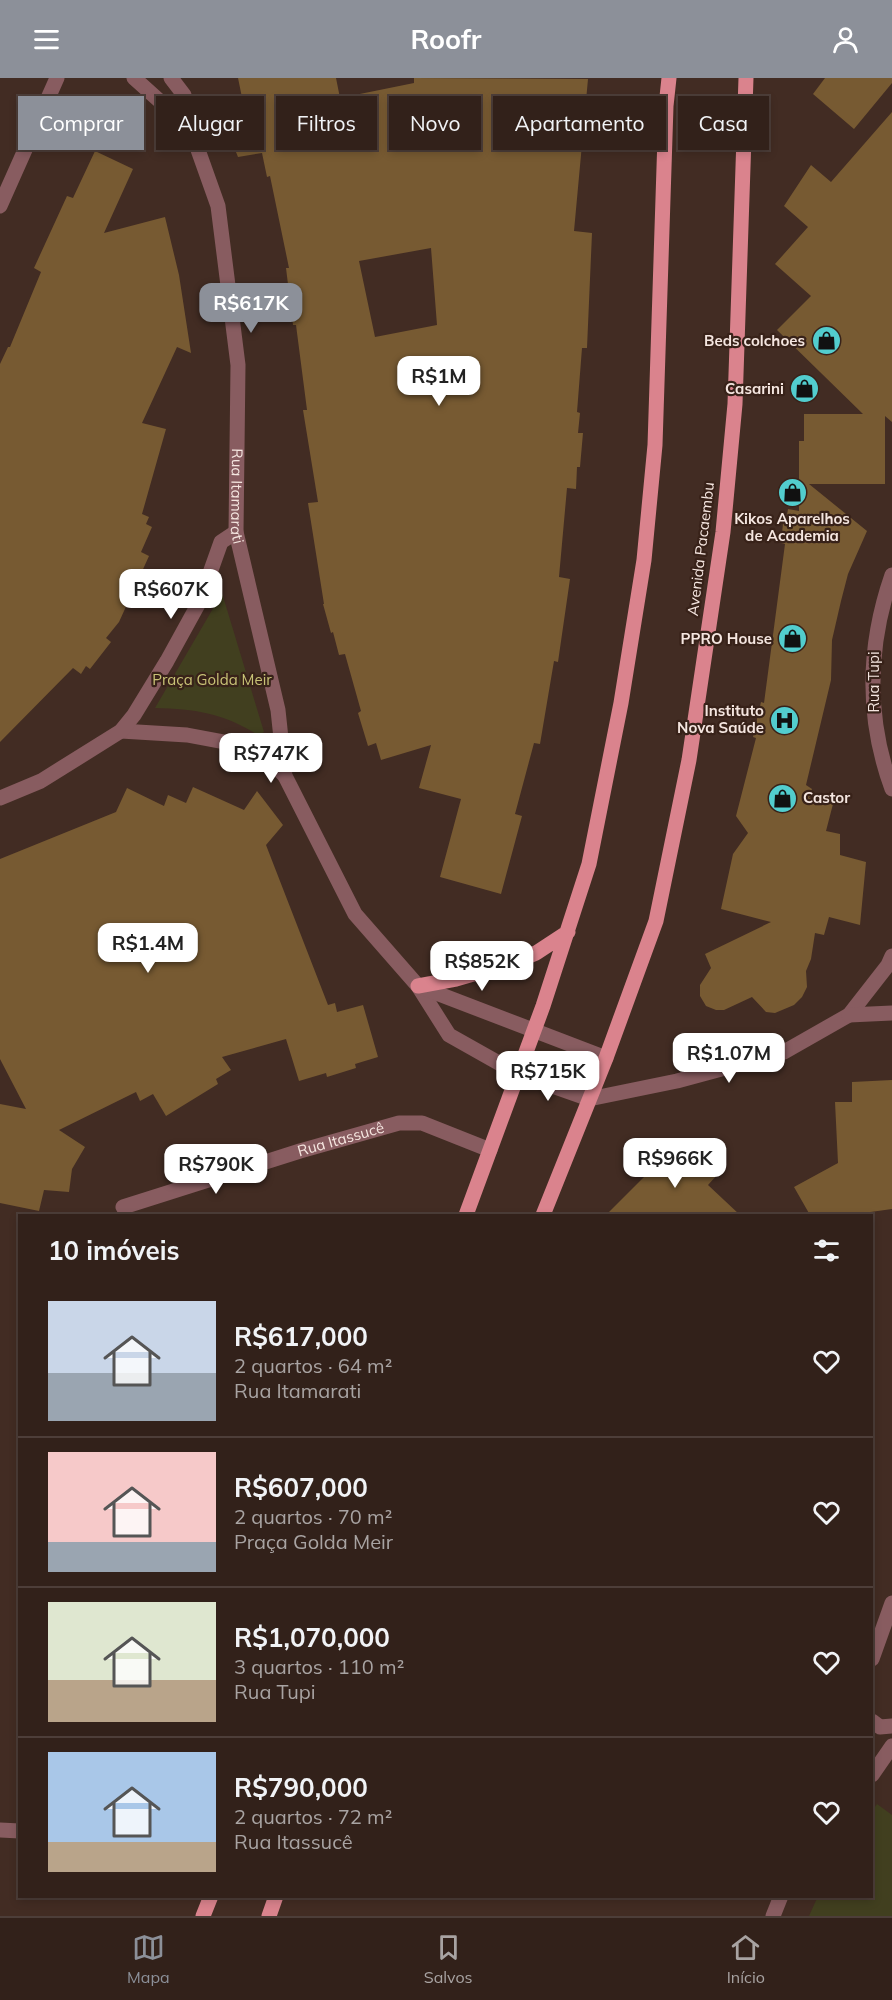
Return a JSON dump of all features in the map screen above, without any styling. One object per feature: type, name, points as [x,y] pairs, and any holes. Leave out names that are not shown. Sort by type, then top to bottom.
[{"type":"main road","points":[[466,1214],[534,1030],[589,864],[621,704],[644,560],[655,445],[666,106],[669,78]]},
{"type":"main road","name":"Avenida Pacaembu","points":[[543,1214],[606,1058],[656,921],[689,760],[723,532],[735,404],[746,78]]},
{"type":"main road","points":[[417,986],[456,979],[512,963],[536,953],[568,932]]},
{"type":"main road","points":[[202,1916],[209,1898]]},
{"type":"main road","points":[[269,1916],[275,1898]]},
{"type":"street","points":[[0,206],[57,78]]},
{"type":"street","name":"Rua Itamarati","points":[[134,78],[156,97]]},
{"type":"street","name":"Rua Itamarati","points":[[171,78],[184,95]]},
{"type":"street","name":"Rua Itamarati","points":[[180,78],[184,95]]},
{"type":"street","name":"Rua Itamarati","points":[[198,150],[218,206],[238,365],[236,532],[278,710],[285,776],[355,914],[417,986],[449,1035],[518,1074],[589,1099]]},
{"type":"street","points":[[0,798],[41,781],[121,731],[134,715],[167,662],[195,611],[221,542],[236,532]]},
{"type":"street","name":"Rua Tupi","points":[[892,575],[874,644],[872,699],[878,742],[892,789]]},
{"type":"street","points":[[121,731],[187,735],[235,744],[262,753],[285,776]]},
{"type":"street","points":[[589,1099],[677,1081],[784,1052],[849,1015],[888,965],[892,956]]},
{"type":"street","name":"Rua Itamarati","points":[[417,986],[606,1058]]},
{"type":"street","points":[[849,1015],[892,1013]]},
{"type":"street","name":"Rua Itassucê","points":[[123,1207],[399,1123],[422,1123],[490,1150]]},
{"type":"street","points":[[873,1656],[892,1603]]},
{"type":"street","points":[[873,1722],[880,1727],[892,1726]]},
{"type":"street","points":[[873,1774],[892,1746]]},
{"type":"street","points":[[0,1830],[18,1831]]},
{"type":"street","points":[[772,1916],[780,1898]]},
{"type":"green space","name":"Praça Golda Meir","points":[[222,593],[264,732],[258,735],[221,717],[183,710],[155,708]]},
{"type":"green space","points":[[877,1804],[892,1815],[892,1916],[809,1916],[817,1898],[873,1898],[873,1810]]},
{"type":"building","points":[[238,78],[336,78],[340,96],[276,96],[276,150],[377,150],[377,96],[350,96],[414,83],[414,78],[588,79],[586,96],[493,96],[493,150],[581,150],[574,231],[592,233],[587,348],[582,348],[577,412],[580,413],[578,433],[583,433],[580,467],[577,467],[576,489],[567,488],[559,577],[570,579],[558,662],[554,661],[540,744],[534,743],[515,814],[522,816],[501,894],[440,877],[461,799],[419,788],[431,745],[381,760],[376,743],[368,746],[345,654],[339,655],[323,604],[308,503],[318,502],[303,410],[307,410],[296,325],[293,325],[286,268],[289,268],[270,176],[267,177],[262,153],[238,157],[235,150],[264,150],[264,96],[242,96]],"holes":[[[431,248],[437,325],[375,337],[359,261]]]},
{"type":"building","points":[[825,78],[892,78],[892,83],[854,129],[813,94]]},
{"type":"building","points":[[892,112],[892,422],[885,416],[885,484],[809,484],[867,531],[848,574],[841,601],[832,640],[831,680],[806,785],[812,789],[809,798],[833,804],[826,831],[840,834],[840,855],[866,862],[860,925],[829,917],[824,935],[815,933],[811,959],[806,971],[807,987],[802,997],[794,1005],[775,1013],[766,1012],[752,997],[724,1010],[716,1010],[706,1006],[700,996],[700,985],[711,968],[705,954],[771,922],[721,909],[733,854],[748,833],[736,816],[756,738],[753,737],[761,702],[764,703],[785,544],[781,543],[784,514],[787,515],[788,509],[799,511],[799,441],[804,441],[804,414],[863,414],[777,330],[811,296],[775,264],[808,227],[784,206],[811,165],[831,182]]},
{"type":"building","points":[[95,151],[133,169],[104,233],[165,217],[179,275],[191,353],[177,347],[142,423],[166,429],[142,514],[149,517],[146,524],[152,527],[141,552],[149,556],[119,622],[106,638],[111,642],[90,669],[86,666],[81,674],[73,668],[0,742],[0,364],[10,347],[41,272],[34,268],[67,196],[73,198]]},
{"type":"building","points":[[193,787],[244,810],[257,791],[283,825],[266,845],[328,1005],[335,1003],[337,1012],[363,1005],[378,1057],[355,1064],[356,1068],[327,1077],[326,1073],[299,1081],[286,1039],[222,1057],[231,1070],[216,1079],[218,1084],[166,1116],[153,1094],[140,1101],[136,1092],[59,1130],[85,1147],[72,1169],[69,1192],[44,1190],[39,1211],[0,1203],[0,1104],[26,1109],[0,1059],[0,859],[116,812],[127,788],[164,806],[168,795],[186,803]]},
{"type":"building","points":[[892,1080],[892,1209],[856,1214],[809,1214],[794,1187],[838,1163],[835,1102],[852,1102],[852,1082]]},
{"type":"building","points":[[680,1141],[717,1175],[708,1185],[739,1214],[607,1214]]},
{"type":"place","name":"Beds colchoes","points":[[826,341]]},
{"type":"place","name":"Casarini","points":[[805,389]]},
{"type":"place","name":"Kikos Aparelhos de Academia","points":[[792,492]]},
{"type":"place","name":"PPRO House","points":[[793,639]]},
{"type":"place","name":"Instituto Nova Saúde","points":[[785,720]]},
{"type":"place","name":"Castor","points":[[782,798]]}]
